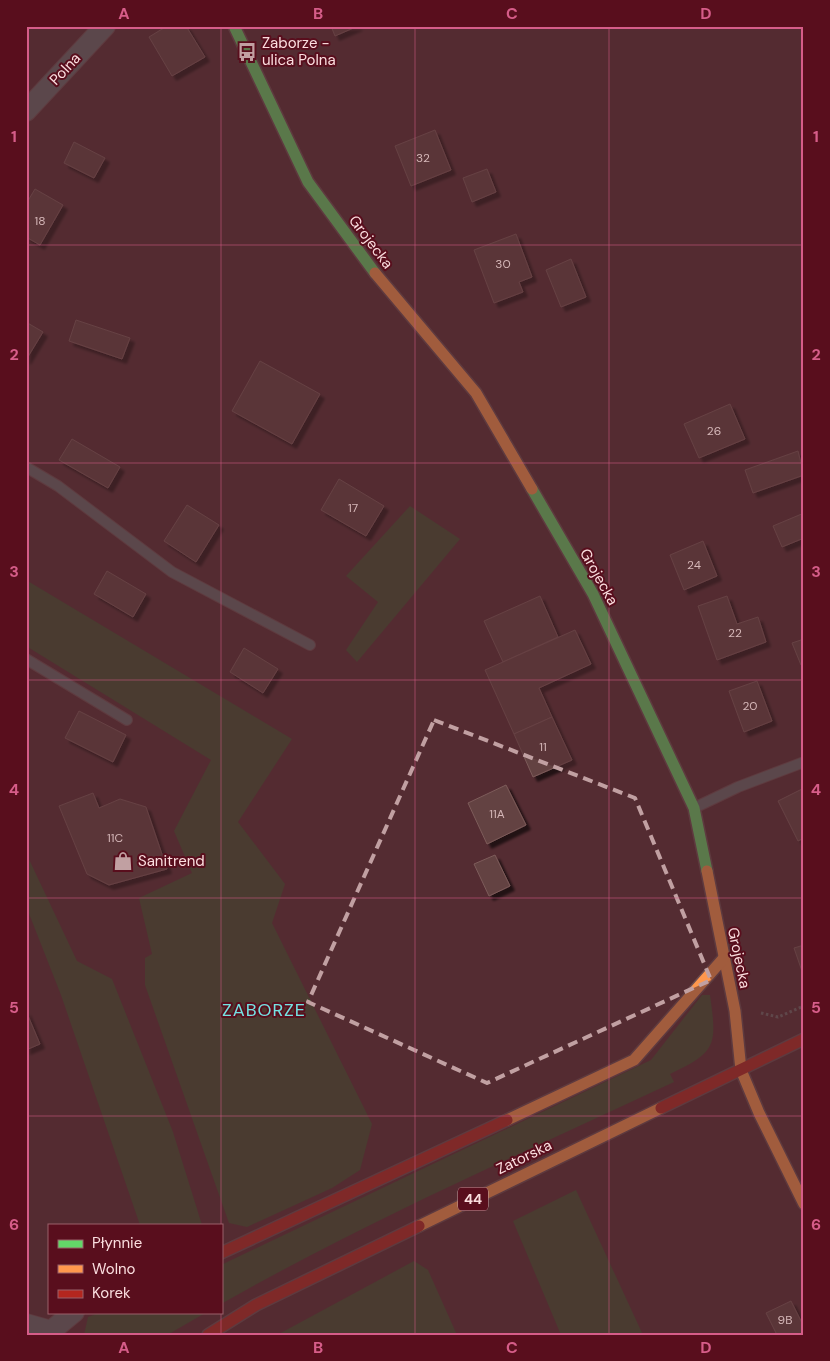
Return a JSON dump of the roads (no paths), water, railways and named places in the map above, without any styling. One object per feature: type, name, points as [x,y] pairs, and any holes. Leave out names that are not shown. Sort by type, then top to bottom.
[{"type":"street","name":"Polna","points":[[26,111],[104,26]]},
{"type":"street","name":"Grojecka","points":[[234,26],[308,182],[378,276],[481,402],[593,594],[694,808],[735,1011],[741,1070],[759,1113],[804,1204]]},
{"type":"street","points":[[222,1253],[634,1060],[723,959]]},
{"type":"street","name":"Zatorska","points":[[208,1335],[256,1305],[804,1039]]},
{"type":"street","points":[[26,1324],[52,1333],[72,1314]]},
{"type":"lane","points":[[26,468],[58,486],[172,572],[310,645]]},
{"type":"lane","points":[[26,659],[127,720]]},
{"type":"lane","points":[[694,808],[738,787],[804,762]]},
{"type":"place","name":"Zaborze - ulica Polna","points":[[247,52]]},
{"type":"place","name":"Sanitrend","points":[[123,861]]},
{"type":"district","name":"ZABORZE","points":[[264,1010]]}]
